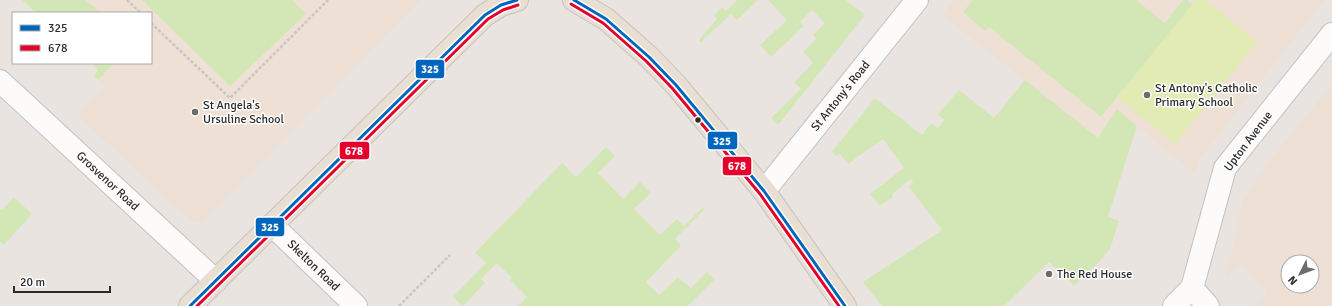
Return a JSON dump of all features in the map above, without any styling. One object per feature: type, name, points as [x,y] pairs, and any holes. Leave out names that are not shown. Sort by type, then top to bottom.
[{"type":"main road","points":[[190,306],[485,15],[501,5],[518,0]]},
{"type":"main road","points":[[574,0],[606,19],[649,57],[676,85],[764,191],[845,306]]},
{"type":"street","name":"St Antony's Road","points":[[764,191],[917,0]]},
{"type":"street","name":"Upton Avenue","points":[[1174,306],[1192,288],[1225,168],[1332,34]]},
{"type":"street","name":"Grosvenor Road","points":[[0,81],[216,281]]},
{"type":"street","name":"Skelton Road","points":[[272,225],[356,306]]},
{"type":"street","points":[[1192,288],[1208,306]]},
{"type":"path","points":[[127,0],[140,12]]},
{"type":"path","points":[[152,24],[230,98],[328,0]]},
{"type":"path","points":[[400,306],[450,255]]},
{"type":"shaded area","name":"St Angela's Ursuline School","points":[[85,0],[422,0],[202,222],[191,221],[77,115],[105,87],[98,80],[113,64],[152,64],[152,12],[100,12]]},
{"type":"shaded area","name":"St Antony's Catholic Primary School","points":[[954,0],[1324,0],[1201,157],[1194,173],[1117,110],[1098,138],[942,15]]},
{"type":"shaded area","points":[[1332,84],[1332,306],[1254,306],[1268,292],[1242,264],[1226,278],[1243,202],[1265,166]]},
{"type":"green space","points":[[22,0],[85,0],[100,12],[35,12]]},
{"type":"green space","points":[[142,0],[292,0],[306,14],[230,86]]},
{"type":"green space","points":[[737,0],[758,0],[737,20],[731,14],[701,42],[699,40],[717,19],[714,16],[722,7],[726,11]]},
{"type":"green space","points":[[768,0],[846,0],[865,15],[778,125],[771,118],[801,89],[794,82],[813,63],[803,52],[816,39],[813,35],[825,23],[812,10],[800,22],[804,26],[771,57],[760,45],[787,20]]},
{"type":"green space","points":[[973,0],[1136,0],[1165,23],[1183,0],[1187,0],[1192,5],[1101,117],[989,27],[985,31],[963,12]]},
{"type":"green space","points":[[1196,0],[1206,0],[1257,42],[1175,144],[1117,97]]},
{"type":"green space","points":[[91,64],[113,64],[98,80],[94,76],[98,70]]},
{"type":"green space","points":[[1025,80],[1098,138],[1117,109],[1137,126],[1108,217],[1119,221],[1110,249],[1074,286],[1049,262],[1004,306],[882,306],[863,282],[942,230],[908,186],[913,183],[911,179],[892,194],[893,197],[880,206],[870,194],[904,168],[883,139],[848,164],[840,154],[836,156],[832,152],[875,98],[922,135],[931,123],[938,128],[944,120],[938,114],[959,90],[994,118]]},
{"type":"green space","points":[[606,147],[615,156],[598,173],[623,199],[640,182],[651,193],[634,209],[660,235],[677,219],[684,226],[703,207],[705,209],[675,239],[681,246],[646,282],[659,295],[678,277],[691,288],[707,272],[715,279],[688,306],[518,306],[527,297],[510,280],[512,278],[497,263],[481,279],[485,283],[463,306],[453,297],[486,263],[475,253],[562,163],[576,177]]},
{"type":"green space","points":[[14,197],[32,214],[4,245],[0,242],[0,209],[2,210]]},
{"type":"transit line","name":"325","points":[[190,306],[485,15],[501,5],[517,0]]},
{"type":"transit line","name":"325","points":[[574,0],[606,19],[649,57],[676,85],[764,191],[845,306]]},
{"type":"transit line","name":"678","points":[[571,4],[603,23],[646,61],[672,88],[760,194],[839,306]]},
{"type":"transit line","name":"678","points":[[197,306],[488,19],[503,10],[518,5]]},
{"type":"place","name":"St Antony's Catholic Primary School","points":[[1147,95]]},
{"type":"place","name":"St Angela's Ursuline School","points":[[195,112]]},
{"type":"place","name":"The Red House","points":[[1049,274]]}]
